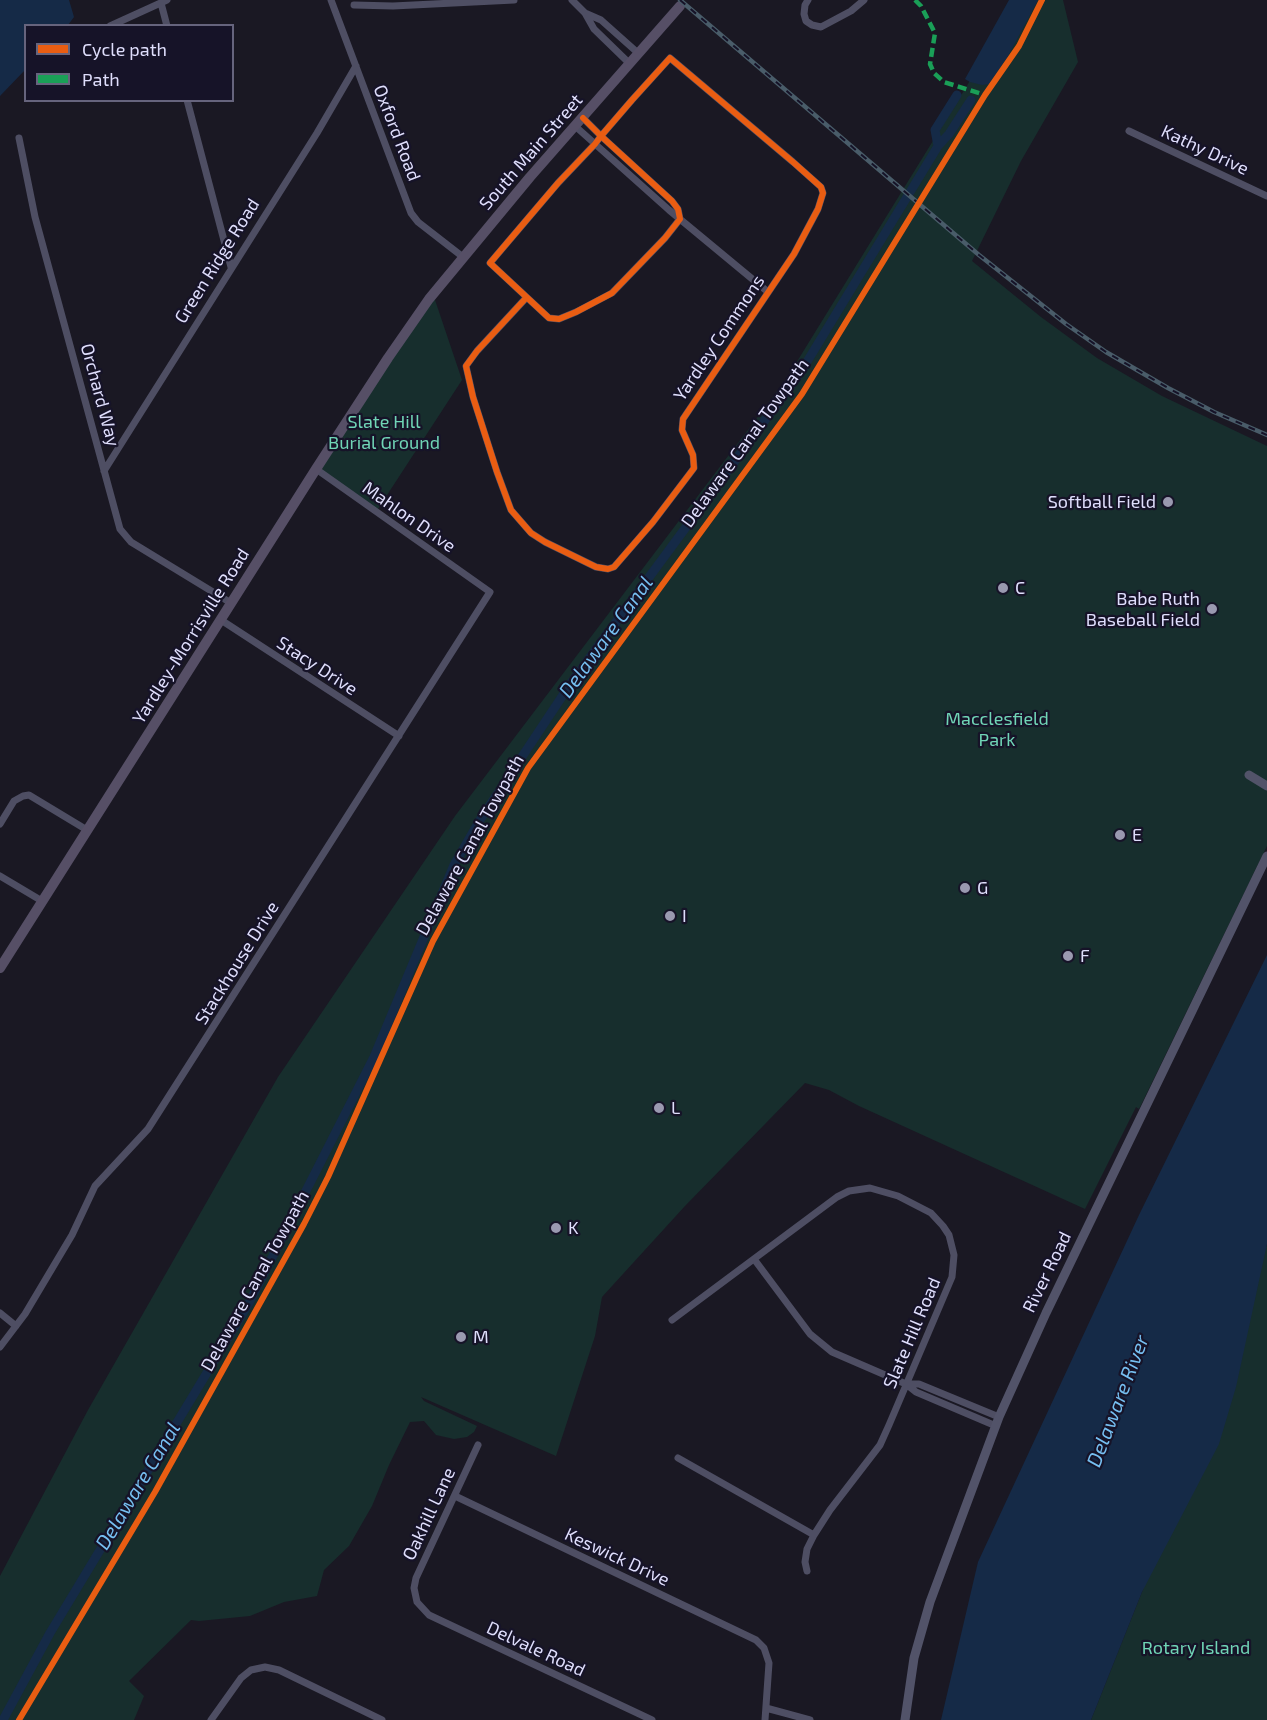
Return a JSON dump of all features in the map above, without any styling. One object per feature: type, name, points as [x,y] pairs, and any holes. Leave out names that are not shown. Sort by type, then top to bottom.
[{"type":"main road","name":"South Main Street","points":[[412,324],[463,257],[680,6]]},
{"type":"main road","name":"Yardley-Morrisville Road","points":[[0,968],[316,468],[412,324]]},
{"type":"main road","points":[[1249,775],[1267,785]]},
{"type":"main road","name":"River Road","points":[[905,1720],[912,1668],[924,1620],[997,1422],[1046,1313],[1267,856]]},
{"type":"street","name":"Oxford Road","points":[[331,0],[411,213],[418,222],[463,257]]},
{"type":"street","points":[[354,5],[393,6],[514,0]]},
{"type":"street","points":[[572,0],[585,13],[594,29],[629,63]]},
{"type":"street","points":[[808,0],[804,14],[806,21],[821,27],[851,11],[864,0]]},
{"type":"street","points":[[114,24],[164,1],[167,24]]},
{"type":"street","points":[[585,13],[601,21],[638,53]]},
{"type":"street","name":"Yardley Commons","points":[[526,298],[468,362],[466,372],[473,397],[497,472],[512,510],[520,523],[545,542],[586,562],[608,569],[614,567],[626,555],[691,472],[693,455],[682,430],[683,419],[809,228],[823,193],[821,188],[793,162],[670,58],[601,136],[594,144],[550,191],[490,263],[549,318],[559,319],[612,293],[665,238],[680,219],[678,209],[672,201],[601,136],[579,122]]},
{"type":"street","name":"Green Ridge Road","points":[[104,471],[317,133],[356,66]]},
{"type":"street","points":[[188,102],[231,267]]},
{"type":"street","name":"Yardley Commons","points":[[579,122],[594,144],[768,292]]},
{"type":"street","name":"Kathy Drive","points":[[1129,132],[1267,196]]},
{"type":"street","name":"Orchard Way","points":[[19,138],[35,217],[118,522],[131,542],[231,603]]},
{"type":"street","name":"Mahlon Drive","points":[[316,468],[486,590]]},
{"type":"street","name":"Stackhouse Drive","points":[[0,1347],[16,1326],[72,1235],[95,1186],[148,1129],[470,626],[490,592],[486,590]]},
{"type":"street","name":"Stacy Drive","points":[[220,620],[399,736]]},
{"type":"street","points":[[0,824],[14,801],[28,795],[87,830]]},
{"type":"street","points":[[0,876],[42,901]]},
{"type":"street","name":"Slate Hill Road","points":[[672,1320],[837,1197],[857,1189],[882,1190],[915,1203],[931,1213],[949,1235],[954,1255],[952,1276],[880,1445],[830,1510],[814,1535],[807,1549],[805,1562],[807,1571]]},
{"type":"street","points":[[754,1259],[800,1321],[821,1343],[844,1359],[906,1384],[919,1384],[997,1422]]},
{"type":"street","points":[[0,1314],[16,1326]]},
{"type":"street","name":"Oakhill Lane","points":[[415,1597],[416,1578],[478,1445]]},
{"type":"street","points":[[678,1458],[814,1535]]},
{"type":"street","name":"Keswick Drive","points":[[455,1496],[756,1640],[764,1648],[769,1663],[766,1708]]},
{"type":"street","name":"Delvale Road","points":[[415,1597],[429,1615],[652,1720]]},
{"type":"street","points":[[211,1720],[241,1678],[251,1671],[270,1667],[382,1720]]},
{"type":"street","points":[[765,1720],[766,1708],[810,1720]]},
{"type":"green space","name":"Macclesfield Park","points":[[1012,0],[1063,0],[1078,62],[1021,161],[972,261],[1041,317],[1097,358],[1162,396],[1267,446],[1267,846],[1139,1109],[1136,1107],[1085,1209],[859,1106],[829,1090],[805,1083],[685,1206],[602,1297],[595,1336],[556,1456],[421,1397],[424,1401],[477,1426],[474,1432],[467,1437],[454,1439],[436,1435],[424,1421],[410,1422],[372,1506],[349,1546],[324,1570],[317,1596],[284,1602],[250,1616],[191,1620],[129,1681],[144,1696],[134,1720],[0,1720],[0,1576],[88,1410],[278,1077],[455,816],[785,381],[968,84]]},
{"type":"green space","name":"Slate Hill Burial Ground","points":[[433,294],[462,380],[376,512],[316,469]]},
{"type":"green space","name":"Rotary Island","points":[[1267,1244],[1267,1720],[1091,1720],[1142,1592]]},
{"type":"water","points":[[0,0],[69,0],[74,17],[69,24],[24,24],[24,71],[0,96]]},
{"type":"water","points":[[1009,0],[1038,0],[1008,56],[989,84],[970,82],[965,79]]},
{"type":"water","name":"Delaware River","points":[[1267,955],[1267,1244],[1236,1387],[1219,1444],[1142,1592],[1091,1720],[941,1720],[978,1562],[1139,1215]]},
{"type":"waterway","name":"Delaware Canal","points":[[938,146],[935,130],[957,95]]},
{"type":"waterway","name":"Delaware Canal","points":[[3,1720],[50,1633],[249,1303],[374,1057],[454,865],[480,820],[571,683],[802,370],[938,146],[949,134],[971,100]]},
{"type":"railway","points":[[680,0],[979,255],[1066,324],[1106,352],[1168,388],[1214,412],[1267,435]]},
{"type":"marked path","points":[[915,0],[921,6],[935,33],[930,64],[934,73],[944,82],[985,95]]},
{"type":"cycle path","name":"Delaware Canal Towpath","points":[[19,1720],[155,1492],[304,1224],[328,1177],[433,941],[528,768],[802,394],[985,95],[1019,46],[1042,0]]},
{"type":"cycle path","points":[[526,298],[466,366],[473,397],[511,510],[531,533],[545,542],[596,567],[608,569],[614,567],[653,522],[694,468],[693,455],[682,430],[683,419],[794,254],[818,209],[823,193],[821,187],[793,162],[670,58],[632,100],[601,136],[595,144],[558,183],[490,263],[549,318],[559,319],[612,293],[665,238],[680,219],[678,209],[672,201],[601,136],[583,118]]},
{"type":"place","name":"Softball Field","points":[[1168,502]]},
{"type":"place","name":"C","points":[[1003,588]]},
{"type":"place","name":"Babe Ruth Baseball Field","points":[[1212,609]]},
{"type":"place","name":"E","points":[[1120,835]]},
{"type":"place","name":"G","points":[[965,888]]},
{"type":"place","name":"I","points":[[670,916]]},
{"type":"place","name":"F","points":[[1068,956]]},
{"type":"place","name":"L","points":[[659,1108]]},
{"type":"place","name":"K","points":[[556,1228]]},
{"type":"place","name":"M","points":[[461,1337]]}]
